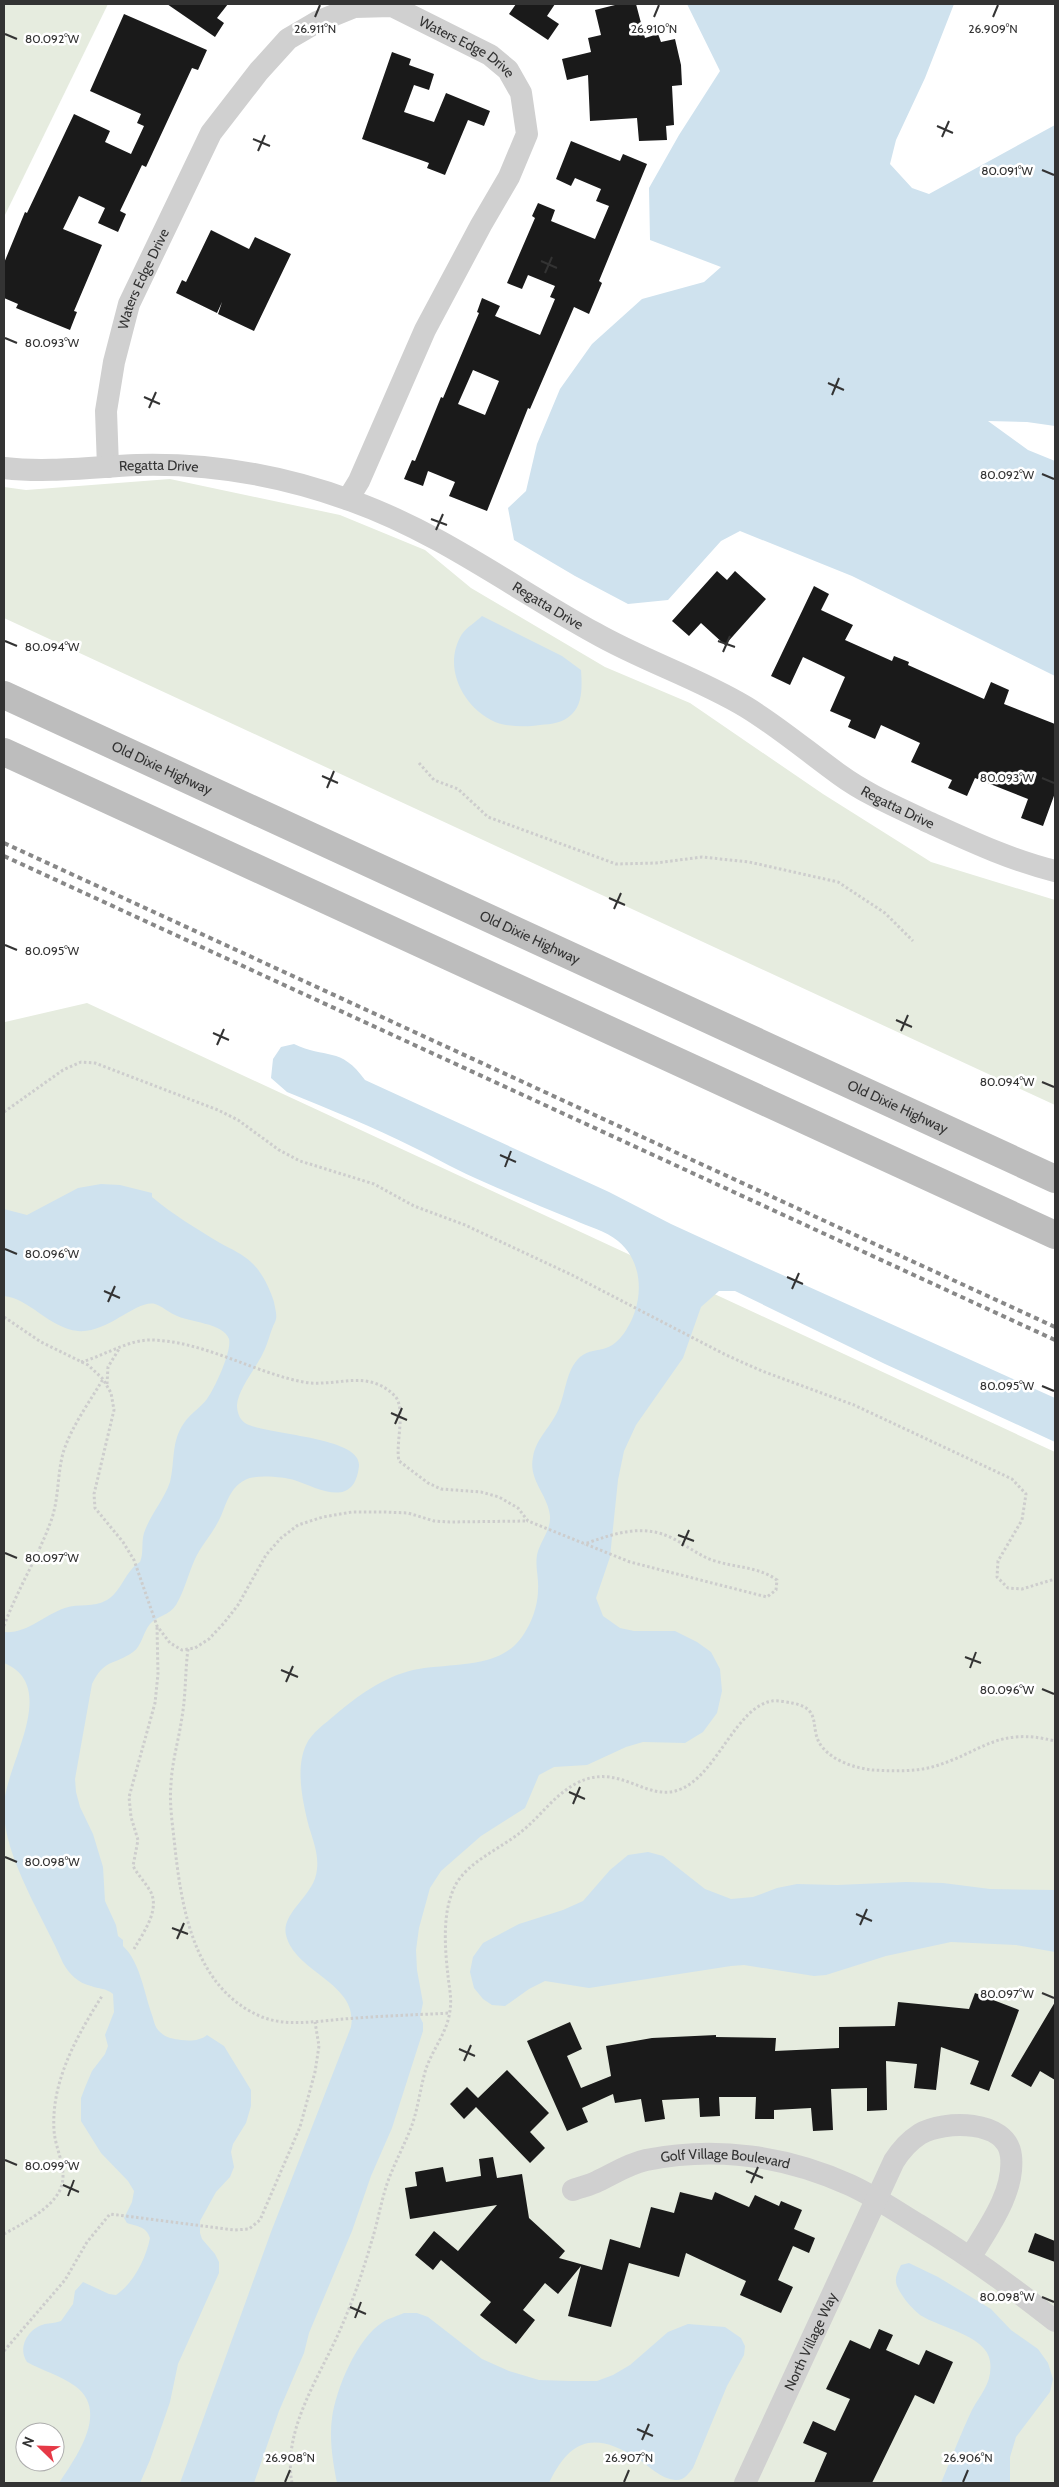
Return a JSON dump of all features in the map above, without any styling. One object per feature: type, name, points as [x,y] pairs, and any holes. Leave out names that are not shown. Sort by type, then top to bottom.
[{"type":"main road","name":"Old Dixie Highway","points":[[4,695],[1055,1179]]},
{"type":"main road","points":[[4,752],[1055,1235]]},
{"type":"street","name":"Waters Edge Drive","points":[[108,466],[106,411],[114,362],[130,304],[211,133],[259,71],[288,39],[317,22],[354,7],[392,6],[490,55],[508,70],[522,93],[527,134],[509,178],[481,225],[425,330],[359,481],[348,499]]},
{"type":"street","name":"Regatta Drive","points":[[4,468],[57,470],[108,466],[191,466],[248,474],[305,486],[348,499],[418,528],[471,557],[562,615],[615,645],[743,706],[783,731],[841,776],[881,800],[999,853],[1055,871]]},
{"type":"street","points":[[876,2199],[901,2150],[921,2134],[939,2127],[959,2125],[982,2127],[995,2132],[1006,2142],[1011,2154],[1011,2168],[1004,2194],[994,2218],[971,2256]]},
{"type":"street","name":"Golf Village Boulevard","points":[[573,2190],[598,2181],[634,2163],[675,2156],[716,2153],[786,2162],[844,2182],[876,2199],[971,2256],[1055,2321]]},
{"type":"street","name":"North Village Way","points":[[746,2483],[876,2199]]},
{"type":"path","points":[[419,762],[434,780],[458,789],[488,817],[616,864],[656,863],[702,857],[749,862],[802,876],[838,882],[885,913],[913,941]]},
{"type":"path","points":[[4,1112],[64,1070],[81,1062],[95,1063],[218,1110],[238,1120],[279,1150],[300,1161],[374,1184],[414,1206],[466,1226],[629,1305],[726,1355],[762,1371],[854,1405],[1012,1480],[1026,1494],[1022,1520],[998,1561],[997,1577],[1008,1588],[1022,1589],[1055,1579]]},
{"type":"path","points":[[4,1317],[41,1342],[81,1362],[103,1379],[111,1393],[114,1410],[94,1494],[95,1508],[123,1542],[134,1560],[157,1626],[158,1674],[155,1703],[129,1797],[131,1817],[138,1840],[133,1866],[150,1891],[153,1907],[148,1926],[134,1949]]},
{"type":"path","points":[[81,1362],[150,1340],[175,1342],[306,1382],[360,1379],[381,1386],[396,1396],[401,1409],[396,1450],[398,1461],[428,1483],[441,1489],[481,1492],[499,1497],[518,1508],[528,1521]]},
{"type":"path","points":[[107,1385],[108,1367],[120,1348]]},
{"type":"path","points":[[4,1626],[14,1597],[52,1520],[58,1473],[64,1451],[75,1426],[103,1379]]},
{"type":"path","points":[[157,1626],[170,1643],[182,1650],[195,1648],[209,1639],[224,1623],[238,1605],[266,1555],[280,1538],[298,1525],[323,1517],[384,1512],[408,1513],[434,1521],[528,1521],[615,1557],[658,1570],[716,1583],[752,1594],[767,1596],[776,1590],[777,1580],[766,1572],[710,1560],[673,1538],[654,1531],[618,1532],[584,1544]]},
{"type":"path","points":[[188,1649],[182,1717],[170,1785],[178,1881],[192,1940],[204,1964],[237,2003],[262,2017],[306,2024],[344,2019],[450,2012]]},
{"type":"path","points":[[292,2483],[291,2454],[299,2422],[350,2308],[389,2179],[412,2124],[425,2070],[445,2029],[450,2012],[446,1931],[448,1905],[453,1890],[460,1878],[521,1832],[542,1814],[557,1795],[579,1782],[598,1776],[623,1779],[658,1792],[677,1791],[692,1783],[708,1768],[753,1709],[772,1701],[804,1705],[814,1715],[816,1733],[822,1747],[850,1765],[867,1769],[915,1771],[936,1766],[997,1739],[1020,1736],[1055,1741]]},
{"type":"path","points":[[4,2234],[50,2203],[60,2190],[63,2176],[54,2131],[62,2074],[72,2047],[102,1996]]},
{"type":"path","points":[[4,2351],[64,2280],[98,2226],[110,2214],[234,2230],[250,2229],[260,2220],[300,2127],[315,2072],[319,2046],[315,2022]]},
{"type":"shaded area","points":[[4,4],[108,4],[4,217]]},
{"type":"shaded area","points":[[170,479],[340,515],[425,550],[471,588],[605,667],[690,703],[823,794],[931,862],[1055,900],[1055,1105],[4,618],[4,487],[26,490]]},
{"type":"shaded area","points":[[87,1003],[1055,1452],[1055,2483],[4,2483],[5,1022]]},
{"type":"water","points":[[687,4],[954,4],[925,78],[896,140],[890,164],[912,188],[929,194],[1055,125],[1055,426],[1027,422],[988,421],[1028,450],[1055,461],[1055,676],[852,576],[740,531],[721,541],[668,600],[628,604],[575,576],[514,540],[508,508],[526,491],[537,444],[560,389],[592,344],[642,299],[704,282],[721,267],[650,240],[649,188],[679,135],[720,71]]},
{"type":"water","points":[[482,616],[562,656],[581,670],[580,699],[576,710],[572,714],[561,721],[553,723],[512,726],[495,722],[473,706],[459,684],[455,672],[454,659],[456,646],[462,634]]},
{"type":"water","points":[[294,1044],[340,1058],[356,1069],[365,1080],[609,1192],[671,1224],[1055,1398],[1055,1442],[885,1364],[735,1291],[719,1291],[701,1307],[683,1358],[636,1425],[624,1451],[618,1480],[610,1557],[596,1598],[603,1616],[620,1628],[634,1631],[675,1631],[697,1642],[711,1652],[720,1669],[722,1691],[717,1713],[703,1732],[685,1743],[643,1742],[626,1747],[587,1765],[554,1767],[539,1775],[525,1808],[481,1836],[441,1871],[430,1888],[419,1928],[416,1950],[417,1970],[423,2003],[420,2017],[423,2023],[423,2031],[392,2128],[371,2176],[352,2231],[309,2333],[304,2353],[279,2411],[254,2483],[180,2483],[271,2232],[351,2027],[351,2012],[345,1999],[301,1959],[292,1948],[286,1935],[288,1920],[313,1883],[317,1869],[316,1851],[301,1786],[301,1765],[306,1745],[315,1732],[343,1708],[381,1682],[413,1670],[479,1662],[503,1653],[519,1641],[531,1620],[536,1605],[538,1597],[537,1555],[550,1521],[546,1501],[533,1473],[533,1457],[537,1444],[559,1408],[569,1374],[575,1362],[583,1355],[611,1346],[620,1338],[633,1316],[639,1292],[635,1264],[631,1256],[618,1241],[608,1234],[475,1178],[383,1133],[287,1092],[271,1078],[273,1059],[281,1047]]},
{"type":"water","points":[[101,1184],[120,1185],[152,1193],[152,1197],[168,1209],[202,1232],[241,1254],[256,1267],[274,1302],[276,1320],[260,1359],[240,1392],[237,1405],[240,1417],[245,1423],[255,1427],[329,1442],[345,1448],[356,1456],[359,1466],[356,1480],[350,1488],[343,1492],[324,1491],[294,1480],[276,1477],[249,1478],[240,1483],[230,1496],[218,1522],[198,1554],[176,1605],[150,1624],[133,1652],[105,1666],[92,1684],[75,1779],[76,1792],[80,1807],[93,1834],[103,1867],[105,1901],[116,1925],[118,1936],[123,1940],[123,1946],[134,1960],[138,1969],[158,2030],[167,2037],[181,2040],[195,2040],[207,2035],[224,2046],[251,2090],[251,2106],[246,2123],[233,2144],[231,2152],[234,2167],[230,2177],[216,2192],[200,2221],[202,2239],[215,2254],[219,2262],[219,2273],[178,2364],[170,2402],[140,2483],[59,2483],[81,2447],[90,2421],[90,2408],[85,2396],[75,2386],[27,2362],[23,2351],[26,2339],[39,2326],[61,2321],[73,2304],[75,2291],[83,2282],[109,2294],[116,2295],[134,2277],[146,2254],[150,2238],[144,2229],[127,2223],[124,2218],[132,2202],[134,2191],[128,2181],[101,2153],[81,2121],[81,2098],[92,2071],[105,2054],[108,2046],[105,2035],[114,2012],[113,1994],[82,1983],[74,1978],[65,1967],[25,1885],[9,1844],[4,1804],[7,1787],[26,1726],[29,1707],[28,1689],[20,1674],[4,1663],[4,1632],[12,1632],[28,1627],[65,1608],[96,1604],[107,1600],[116,1592],[131,1570],[140,1562],[144,1533],[170,1482],[177,1437],[186,1420],[210,1394],[222,1369],[229,1345],[229,1339],[220,1329],[172,1314],[155,1304],[139,1307],[100,1327],[78,1331],[58,1325],[22,1302],[4,1296],[4,1209],[27,1215],[78,1188]]},
{"type":"water","points":[[648,1852],[663,1856],[705,1889],[731,1899],[753,1897],[777,1888],[797,1884],[837,1885],[906,1882],[943,1883],[990,1889],[1055,1890],[1055,1952],[1016,1945],[951,1942],[886,1956],[826,1975],[814,1976],[744,1965],[589,1988],[545,1981],[529,1989],[505,2006],[492,2005],[483,1999],[474,1988],[470,1972],[473,1957],[483,1943],[519,1924],[563,1910],[583,1901],[610,1870],[628,1855]]},
{"type":"water","points":[[909,2263],[938,2277],[991,2309],[1011,2330],[1038,2349],[1048,2363],[1053,2379],[1050,2392],[1016,2437],[1010,2457],[1010,2483],[941,2483],[972,2410],[988,2381],[990,2361],[987,2352],[971,2338],[920,2315],[908,2303],[899,2291],[896,2280],[901,2265]]},
{"type":"water","points":[[404,2313],[417,2313],[428,2317],[482,2359],[509,2371],[539,2380],[597,2381],[613,2375],[630,2365],[668,2332],[688,2324],[725,2327],[741,2338],[745,2346],[744,2355],[727,2386],[693,2468],[686,2477],[681,2479],[675,2480],[665,2477],[623,2450],[597,2443],[586,2444],[576,2448],[566,2456],[549,2483],[337,2483],[332,2451],[331,2426],[334,2406],[343,2379],[356,2352],[374,2330],[385,2321]]},
{"type":"building","points":[[167,4],[228,4],[217,18],[224,23],[215,37]]},
{"type":"building","points":[[516,4],[555,4],[547,16],[559,24],[548,40],[509,14]]},
{"type":"building","points":[[619,4],[636,4],[645,38],[658,34],[661,42],[675,39],[681,65],[682,85],[672,86],[674,125],[666,126],[667,140],[639,141],[637,118],[590,121],[588,75],[567,80],[562,59],[591,52],[588,38],[601,35],[595,10]]},
{"type":"building","points":[[124,14],[207,50],[198,70],[192,68],[146,167],[142,165],[120,211],[126,214],[118,232],[98,223],[105,208],[79,196],[63,229],[102,245],[74,311],[77,312],[70,330],[16,308],[18,304],[4,298],[4,263],[25,212],[27,213],[74,114],[110,131],[105,142],[131,154],[144,126],[137,123],[141,114],[90,91]]},
{"type":"building","points":[[392,52],[411,59],[409,65],[434,74],[429,90],[414,85],[404,112],[434,122],[446,93],[490,111],[484,126],[468,120],[445,175],[427,168],[429,163],[362,139]]},
{"type":"building","points":[[571,141],[620,161],[623,154],[647,164],[599,281],[602,283],[589,314],[574,307],[530,409],[528,408],[487,511],[449,496],[455,482],[428,471],[423,486],[404,479],[412,460],[415,461],[441,397],[443,398],[479,313],[477,312],[482,298],[500,306],[495,316],[540,335],[555,299],[550,297],[555,286],[528,275],[522,289],[507,283],[535,218],[532,216],[538,203],[555,210],[551,221],[595,239],[609,206],[596,201],[601,189],[575,178],[571,186],[556,179]],"holes":[[[473,370],[499,381],[485,415],[458,404]]]},
{"type":"building","points":[[211,230],[249,249],[255,237],[291,254],[254,331],[218,314],[222,302],[217,313],[176,293],[182,280],[186,282]]},
{"type":"building","points":[[717,571],[727,580],[735,571],[766,599],[725,645],[701,623],[689,636],[672,621]]},
{"type":"building","points":[[814,586],[829,594],[821,610],[853,625],[845,640],[892,661],[894,656],[909,662],[908,665],[984,699],[991,682],[1009,690],[1004,704],[1055,724],[1055,793],[1043,826],[1021,818],[1028,799],[975,778],[967,796],[948,788],[952,780],[911,762],[920,743],[881,725],[875,739],[848,727],[851,720],[830,711],[845,677],[803,657],[790,685],[771,676]]},
{"type":"building","points":[[975,1993],[1019,2010],[989,2091],[970,2084],[979,2061],[941,2047],[936,2090],[914,2088],[917,2064],[886,2061],[887,2110],[867,2111],[867,2088],[831,2089],[833,2130],[813,2131],[811,2108],[774,2110],[774,2119],[755,2119],[756,2097],[719,2097],[720,2116],[700,2117],[699,2098],[662,2100],[665,2119],[645,2122],[641,2099],[615,2103],[613,2094],[582,2108],[588,2122],[567,2131],[527,2041],[570,2022],[582,2049],[567,2056],[581,2088],[611,2076],[606,2046],[652,2038],[716,2035],[716,2037],[776,2038],[775,2051],[839,2048],[839,2027],[895,2026],[898,2002],[969,2009]]},
{"type":"building","points":[[1055,2002],[1055,2080],[1040,2071],[1031,2087],[1011,2076]]},
{"type":"building","points":[[507,2070],[549,2113],[530,2132],[545,2148],[530,2163],[476,2107],[464,2119],[450,2104],[467,2087],[478,2098]]},
{"type":"building","points":[[493,2157],[497,2178],[522,2174],[529,2218],[565,2251],[559,2258],[602,2270],[610,2239],[640,2248],[651,2207],[674,2213],[680,2192],[712,2200],[715,2192],[749,2207],[755,2195],[779,2206],[781,2201],[802,2210],[794,2229],[815,2238],[809,2253],[793,2246],[778,2280],[793,2287],[781,2313],[740,2295],[746,2281],[686,2253],[679,2277],[629,2263],[611,2327],[568,2316],[581,2266],[558,2294],[545,2283],[523,2310],[535,2320],[516,2344],[480,2315],[491,2302],[441,2260],[433,2270],[415,2255],[434,2231],[458,2251],[497,2205],[410,2219],[405,2188],[417,2186],[415,2172],[443,2167],[446,2182],[481,2176],[479,2159]]},
{"type":"building","points":[[1035,2233],[1055,2241],[1055,2262],[1028,2252]]},
{"type":"building","points":[[879,2329],[893,2335],[886,2350],[919,2365],[926,2350],[953,2362],[934,2404],[915,2395],[872,2483],[814,2483],[827,2453],[803,2443],[813,2421],[835,2431],[850,2399],[826,2389],[850,2340],[870,2349]]},
{"type":"railway","points":[[4,843],[1055,1327]]},
{"type":"railway","points":[[4,856],[1055,1340]]}]
